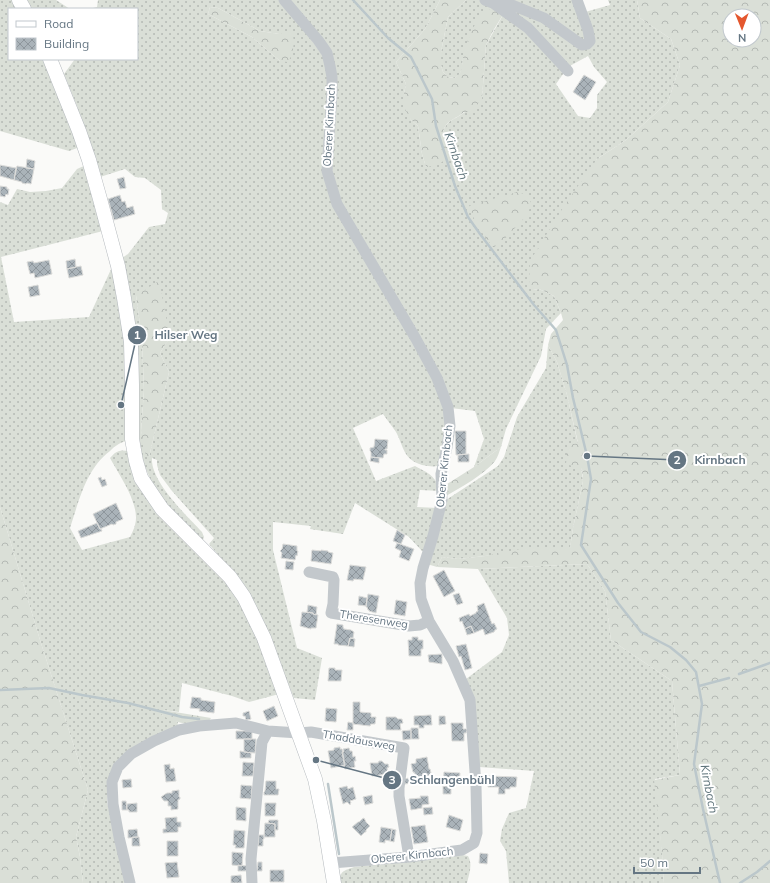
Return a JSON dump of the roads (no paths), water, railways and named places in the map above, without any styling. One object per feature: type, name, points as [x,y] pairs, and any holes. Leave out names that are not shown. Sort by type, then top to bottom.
[{"type":"main road","points":[[50,60],[79,131],[100,199],[118,266],[131,342],[132,439],[141,478],[162,509],[230,577],[244,597],[264,638],[315,778],[334,883]]},
{"type":"street","name":"Oberer Kirnbach","points":[[284,0],[318,40],[326,54],[330,66],[332,92],[327,171],[337,204],[416,339],[437,378],[448,407],[450,426],[441,474],[442,500],[423,568],[420,583],[421,599],[429,621],[453,661],[470,700],[476,786],[477,833],[474,843],[462,850],[409,857],[331,863]]},
{"type":"street","points":[[489,1],[507,3],[544,18],[582,45],[587,44],[590,41],[588,30],[577,0]]},
{"type":"street","points":[[489,1],[528,28],[568,71]]},
{"type":"street","name":"Theresenweg","points":[[309,572],[333,577],[333,604],[331,613],[409,626],[420,625],[429,621]]},
{"type":"street","points":[[130,883],[112,804],[112,782],[118,767],[131,754],[154,741],[179,730],[199,726],[236,723],[268,732],[299,733]]},
{"type":"street","points":[[252,883],[251,859],[262,742],[268,732]]},
{"type":"street","name":"Thaddäusweg","points":[[299,733],[311,732],[404,748],[399,796],[409,857]]},
{"type":"waterway","name":"Kirnbach","points":[[353,0],[388,38],[411,57],[432,99],[436,126],[455,186],[468,217],[534,305],[556,330],[567,365],[591,479],[581,545],[618,603],[641,632],[670,647],[686,660],[696,672],[702,704],[694,764],[720,883]]},
{"type":"waterway","points":[[739,674],[770,663]]},
{"type":"waterway","points":[[699,686],[729,678]]},
{"type":"waterway","points":[[0,690],[49,688],[128,703],[182,717],[199,719]]},
{"type":"waterway","points":[[328,784],[339,854]]},
{"type":"waterway","points":[[740,883],[770,861]]},
{"type":"place","name":"Hilser Weg","points":[[121,405]]},
{"type":"place","name":"Kirnbach","points":[[587,456]]},
{"type":"place","name":"Schlangenbühl","points":[[316,760]]}]
